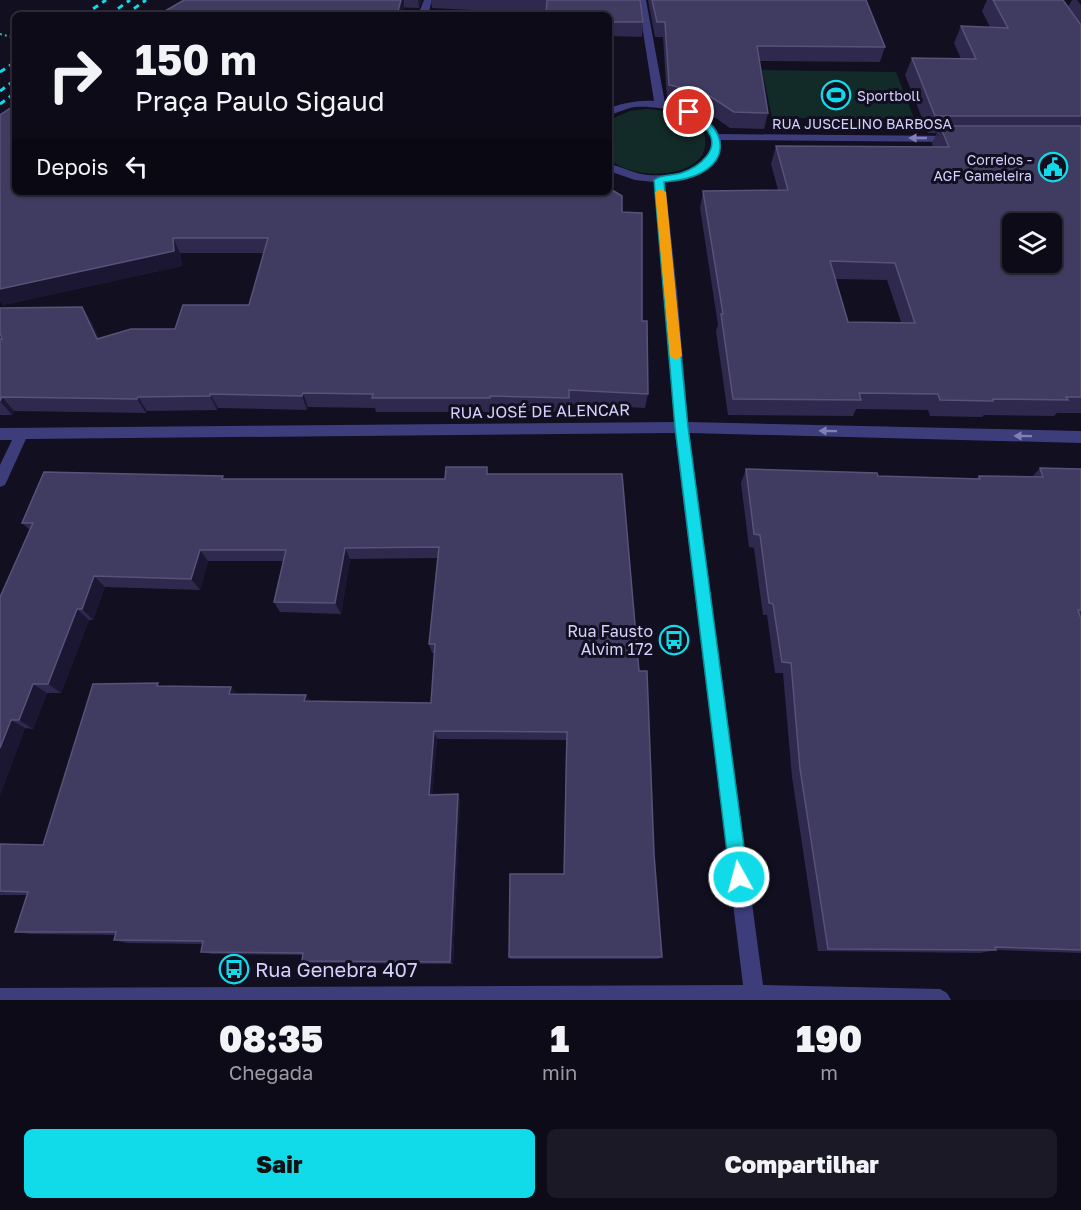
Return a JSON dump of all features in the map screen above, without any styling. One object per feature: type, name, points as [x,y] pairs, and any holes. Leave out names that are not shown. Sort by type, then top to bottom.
[{"type":"street","points":[[642,0],[660,104]]},
{"type":"street","points":[[612,111],[639,104],[660,104],[695,116],[710,127],[715,137],[716,149],[710,161],[698,171],[680,177],[659,180],[636,178],[612,168]]},
{"type":"street","name":"RUA JUSCELINO BARBOSA","points":[[715,137],[962,139]]},
{"type":"street","points":[[659,180],[681,427],[756,998]]},
{"type":"street","name":"RUA JOSÉ DE ALENCAR","points":[[0,434],[681,427],[1081,437]]},
{"type":"street","points":[[0,481],[21,435]]},
{"type":"street","points":[[0,999],[756,998],[940,1000]]},
{"type":"green space","name":"Sportboll","points":[[762,70],[896,72],[914,118],[772,118]]},
{"type":"green space","points":[[646,109],[664,111],[694,122],[705,137],[705,149],[702,155],[687,167],[665,173],[640,172],[618,165],[612,161],[612,119],[630,111]]},
{"type":"building","points":[[184,0],[401,0],[398,12],[163,12]]},
{"type":"building","points":[[547,0],[640,0],[643,22],[612,22],[612,12],[546,12]]},
{"type":"building","points":[[652,0],[866,0],[885,47],[757,46],[768,113],[734,112],[705,93],[669,85],[665,22],[657,22]]},
{"type":"building","points":[[993,0],[1063,0],[1081,25],[1081,116],[935,116],[912,58],[976,59],[961,26],[1008,28]]},
{"type":"building","points":[[12,107],[12,195],[612,195],[612,190],[622,196],[622,212],[642,213],[642,321],[647,321],[648,394],[569,390],[569,398],[490,396],[490,398],[372,398],[373,394],[303,393],[302,396],[210,394],[210,396],[138,397],[137,399],[2,397],[0,401],[0,339],[2,339],[0,308],[82,307],[97,339],[131,329],[175,329],[183,305],[249,305],[268,238],[173,238],[174,251],[0,289],[0,115]]},
{"type":"building","points":[[940,126],[1081,126],[1081,397],[1066,397],[1068,400],[993,399],[993,401],[940,400],[938,394],[859,393],[861,400],[733,399],[721,314],[723,314],[703,191],[788,190],[776,146],[949,147]],"holes":[[[830,261],[895,263],[915,323],[848,322]]]},
{"type":"building","points":[[446,467],[487,467],[487,474],[622,474],[639,671],[647,671],[654,854],[662,957],[509,957],[510,874],[564,874],[567,732],[434,731],[429,795],[458,794],[450,962],[302,961],[303,953],[201,952],[203,941],[114,940],[116,932],[15,932],[28,892],[0,891],[0,844],[43,845],[93,684],[158,683],[157,686],[231,687],[229,694],[306,695],[304,701],[431,703],[435,644],[429,644],[439,547],[345,548],[335,603],[274,602],[286,550],[200,550],[191,579],[94,576],[82,609],[77,609],[48,684],[33,684],[19,720],[11,720],[0,748],[0,597],[33,523],[22,523],[44,472],[223,476],[222,479],[445,479]]},
{"type":"building","points":[[1040,468],[1081,469],[1081,610],[1078,610],[1081,619],[1081,950],[995,947],[996,950],[828,949],[800,769],[791,663],[782,662],[773,604],[769,603],[760,535],[754,534],[746,469],[980,479],[979,476],[1043,477]]},
{"type":"railway","points":[[88,12],[106,0]]},
{"type":"railway","points":[[113,12],[130,0]]},
{"type":"railway","points":[[129,12],[146,0]]},
{"type":"railway","points":[[0,72],[12,64]]},
{"type":"railway","points":[[0,91],[12,82]]},
{"type":"railway","points":[[0,104],[12,95]]},
{"type":"slow traffic","points":[[660,192],[676,356]]},
{"type":"place","name":"Sportboll","points":[[836,95]]},
{"type":"place","name":"Correios - AGF Gameleira","points":[[1053,167]]},
{"type":"place","name":"Rua Fausto Alvim 172","points":[[674,640]]},
{"type":"place","name":"Rua Genebra 407","points":[[234,969]]},
{"type":"route","points":[[689,112],[710,127],[715,137],[716,149],[710,161],[698,171],[659,180],[671,291],[681,427],[739,877]]}]
